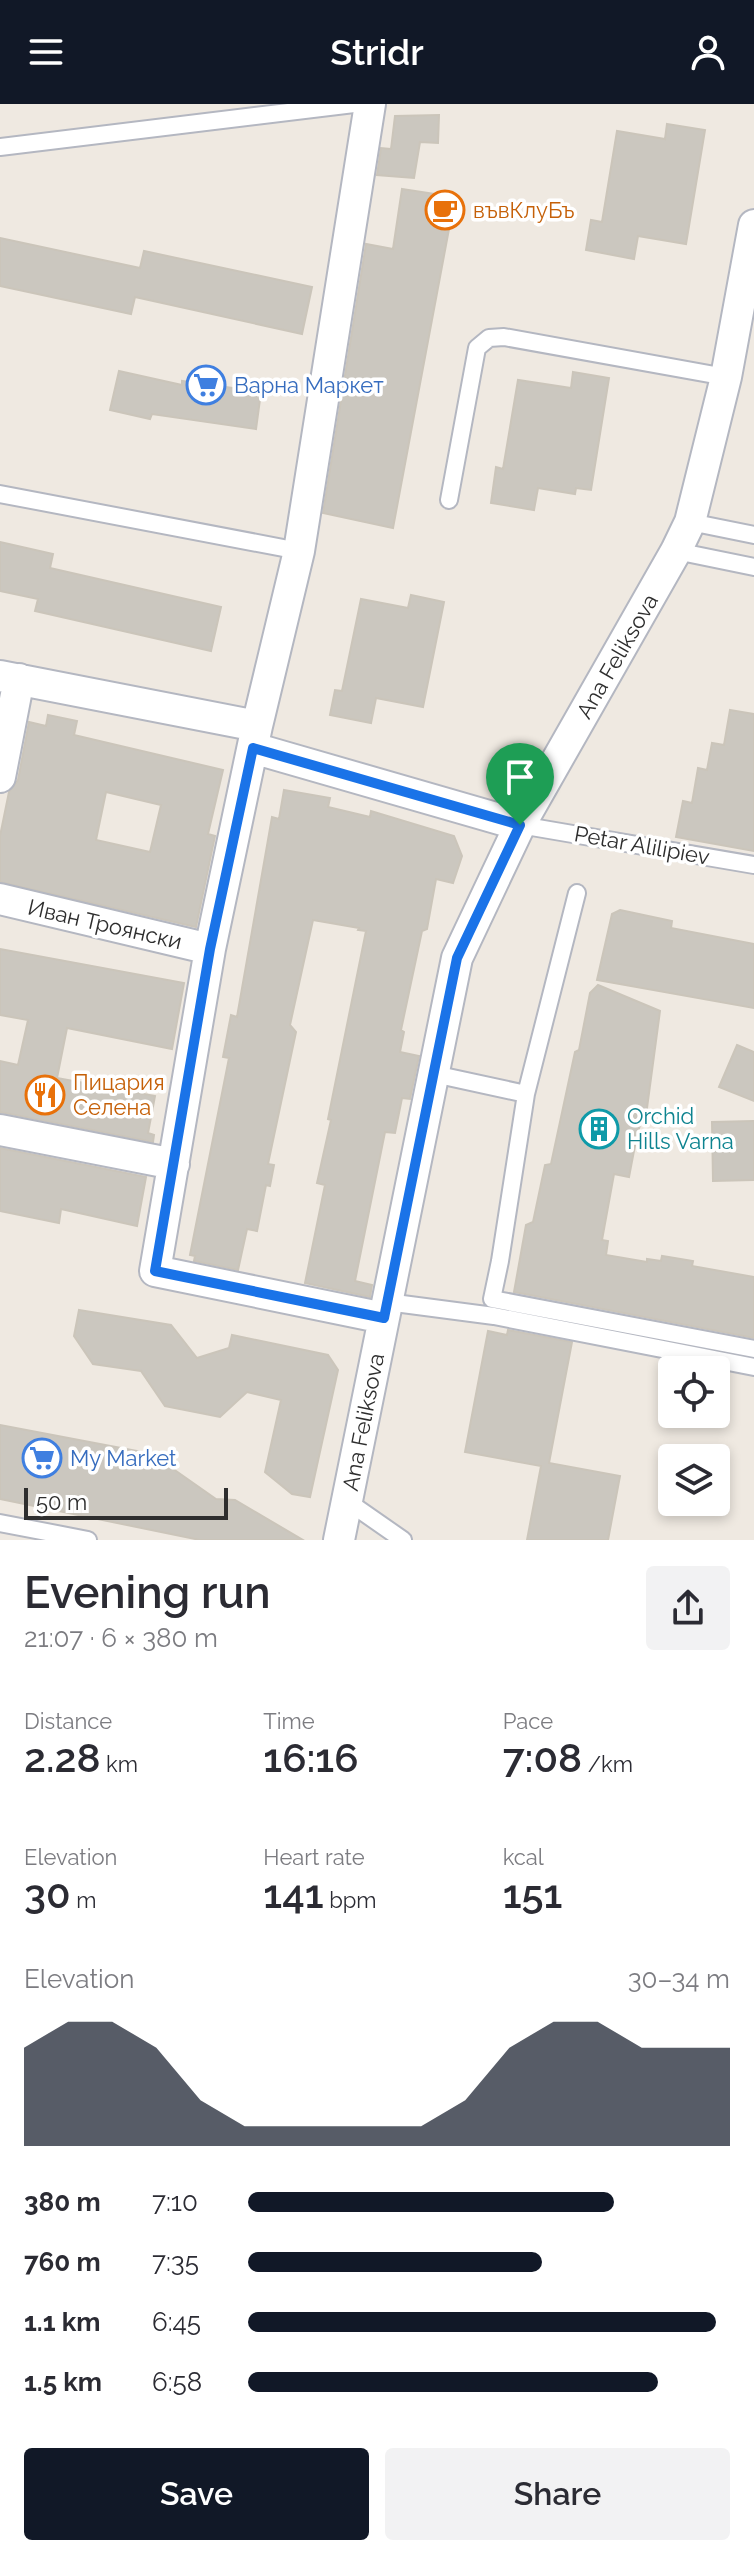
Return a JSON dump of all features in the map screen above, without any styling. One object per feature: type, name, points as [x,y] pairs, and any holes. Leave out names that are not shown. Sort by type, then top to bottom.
[{"type":"street","points":[[370,104],[299,551],[210,949],[155,1271],[386,1310]]},
{"type":"street","name":"Ana Feliksova","points":[[339,1540],[457,958],[520,825],[690,522],[726,377],[754,225]]},
{"type":"street","points":[[0,777],[9,677]]},
{"type":"street","name":"Petar Alilipiev","points":[[9,677],[255,737],[520,825]]},
{"type":"street","name":"Иван Троянски","points":[[0,899],[210,949]]},
{"type":"street","points":[[0,1130],[174,1164]]},
{"type":"lane","points":[[0,147],[354,104]]},
{"type":"lane","points":[[449,500],[477,348],[489,338],[504,337],[726,377]]},
{"type":"lane","points":[[0,494],[299,551]]},
{"type":"lane","points":[[690,522],[754,535]]},
{"type":"lane","points":[[676,551],[754,567]]},
{"type":"lane","name":"Petar Alilipiev","points":[[520,825],[754,865]]},
{"type":"lane","points":[[577,893],[526,1094],[492,1299],[754,1349]]},
{"type":"lane","points":[[434,1074],[526,1094]]},
{"type":"lane","points":[[386,1310],[494,1316],[754,1367]]},
{"type":"lane","points":[[347,1501],[403,1540]]},
{"type":"lane","points":[[0,1523],[83,1539]]},
{"type":"building","points":[[439,115],[438,143],[420,142],[414,178],[377,175],[381,148],[391,149],[395,116]]},
{"type":"building","points":[[667,124],[705,130],[686,244],[638,236],[634,259],[586,250],[591,220],[602,222],[617,131],[665,139]]},
{"type":"building","points":[[402,189],[455,197],[393,528],[323,513],[366,244],[393,249]]},
{"type":"building","points":[[0,238],[140,268],[144,251],[312,287],[302,334],[135,297],[131,314],[0,286]]},
{"type":"building","points":[[119,371],[182,385],[182,381],[261,392],[256,429],[152,414],[150,419],[110,410]]},
{"type":"building","points":[[573,372],[609,378],[591,490],[576,488],[575,494],[538,488],[534,510],[491,503],[496,467],[503,469],[518,380],[571,388]]},
{"type":"building","points":[[0,542],[53,554],[50,568],[221,607],[211,651],[35,611],[38,599],[0,591]]},
{"type":"building","points":[[411,595],[444,602],[423,707],[376,698],[371,723],[330,715],[335,690],[342,691],[361,599],[408,608]]},
{"type":"building","points":[[730,710],[754,714],[754,851],[676,837],[683,801],[692,803],[698,768],[707,770],[712,743],[724,745]]},
{"type":"building","points":[[48,715],[77,721],[74,735],[223,770],[208,834],[215,836],[196,927],[0,882],[0,836],[9,792],[18,780],[29,722],[46,726]],"holes":[[[106,792],[161,805],[150,852],[96,840]]]},
{"type":"building","points":[[284,790],[330,798],[328,807],[370,817],[371,811],[454,836],[462,856],[453,883],[436,879],[427,929],[422,931],[401,1030],[404,1032],[400,1052],[419,1056],[410,1099],[402,1098],[395,1133],[385,1132],[355,1281],[372,1285],[370,1297],[305,1283],[325,1185],[317,1183],[331,1120],[328,1119],[366,931],[359,928],[313,920],[290,1025],[296,1032],[268,1164],[274,1165],[270,1186],[266,1185],[257,1231],[247,1229],[238,1270],[194,1261],[195,1256],[190,1255],[229,1058],[223,1057],[231,1015],[237,1017],[272,817],[279,819]]},
{"type":"building","points":[[620,910],[672,921],[671,928],[754,944],[754,1008],[597,980],[612,914]]},
{"type":"building","points":[[0,949],[184,983],[172,1049],[67,1028],[57,1078],[155,1096],[148,1133],[154,1135],[153,1142],[0,1112],[0,1061],[18,1065],[28,1020],[0,1015]]},
{"type":"building","name":"Orchid Hills Varna","points":[[598,985],[660,1011],[645,1123],[641,1122],[637,1135],[629,1177],[614,1174],[602,1240],[608,1241],[606,1255],[647,1262],[647,1259],[661,1261],[662,1256],[693,1261],[692,1266],[754,1277],[754,1338],[514,1292],[526,1225],[533,1222],[545,1165],[551,1164],[590,993]]},
{"type":"building","points":[[737,1045],[754,1052],[754,1101],[719,1087]]},
{"type":"building","name":"Orchid Hills Varna","points":[[754,1121],[754,1180],[713,1181],[712,1122]]},
{"type":"building","points":[[0,1148],[146,1177],[137,1226],[61,1209],[59,1223],[0,1211]]},
{"type":"building","points":[[79,1310],[171,1325],[197,1358],[229,1348],[232,1335],[328,1355],[338,1370],[310,1497],[292,1494],[265,1472],[281,1400],[247,1392],[220,1417],[165,1406],[141,1371],[93,1364],[74,1336]]},
{"type":"building","points":[[508,1330],[572,1342],[549,1463],[620,1476],[608,1540],[527,1540],[541,1466],[465,1452],[488,1331],[507,1335]]},
{"type":"building","points":[[0,1425],[142,1452],[169,1466],[216,1499],[235,1500],[303,1540],[200,1540],[0,1499]]},
{"type":"place","name":"въвКлуБъ","points":[[445,210]]},
{"type":"place","name":"Варна Маркет","points":[[206,385]]},
{"type":"place","name":"Пицария Селена","points":[[45,1095]]},
{"type":"place","name":"Orchid Hills Varna","points":[[599,1129]]},
{"type":"place","name":"My Market","points":[[42,1458]]},
{"type":"route","points":[[253,748],[520,825],[457,958],[384,1318],[155,1271],[210,949],[253,748]]}]
